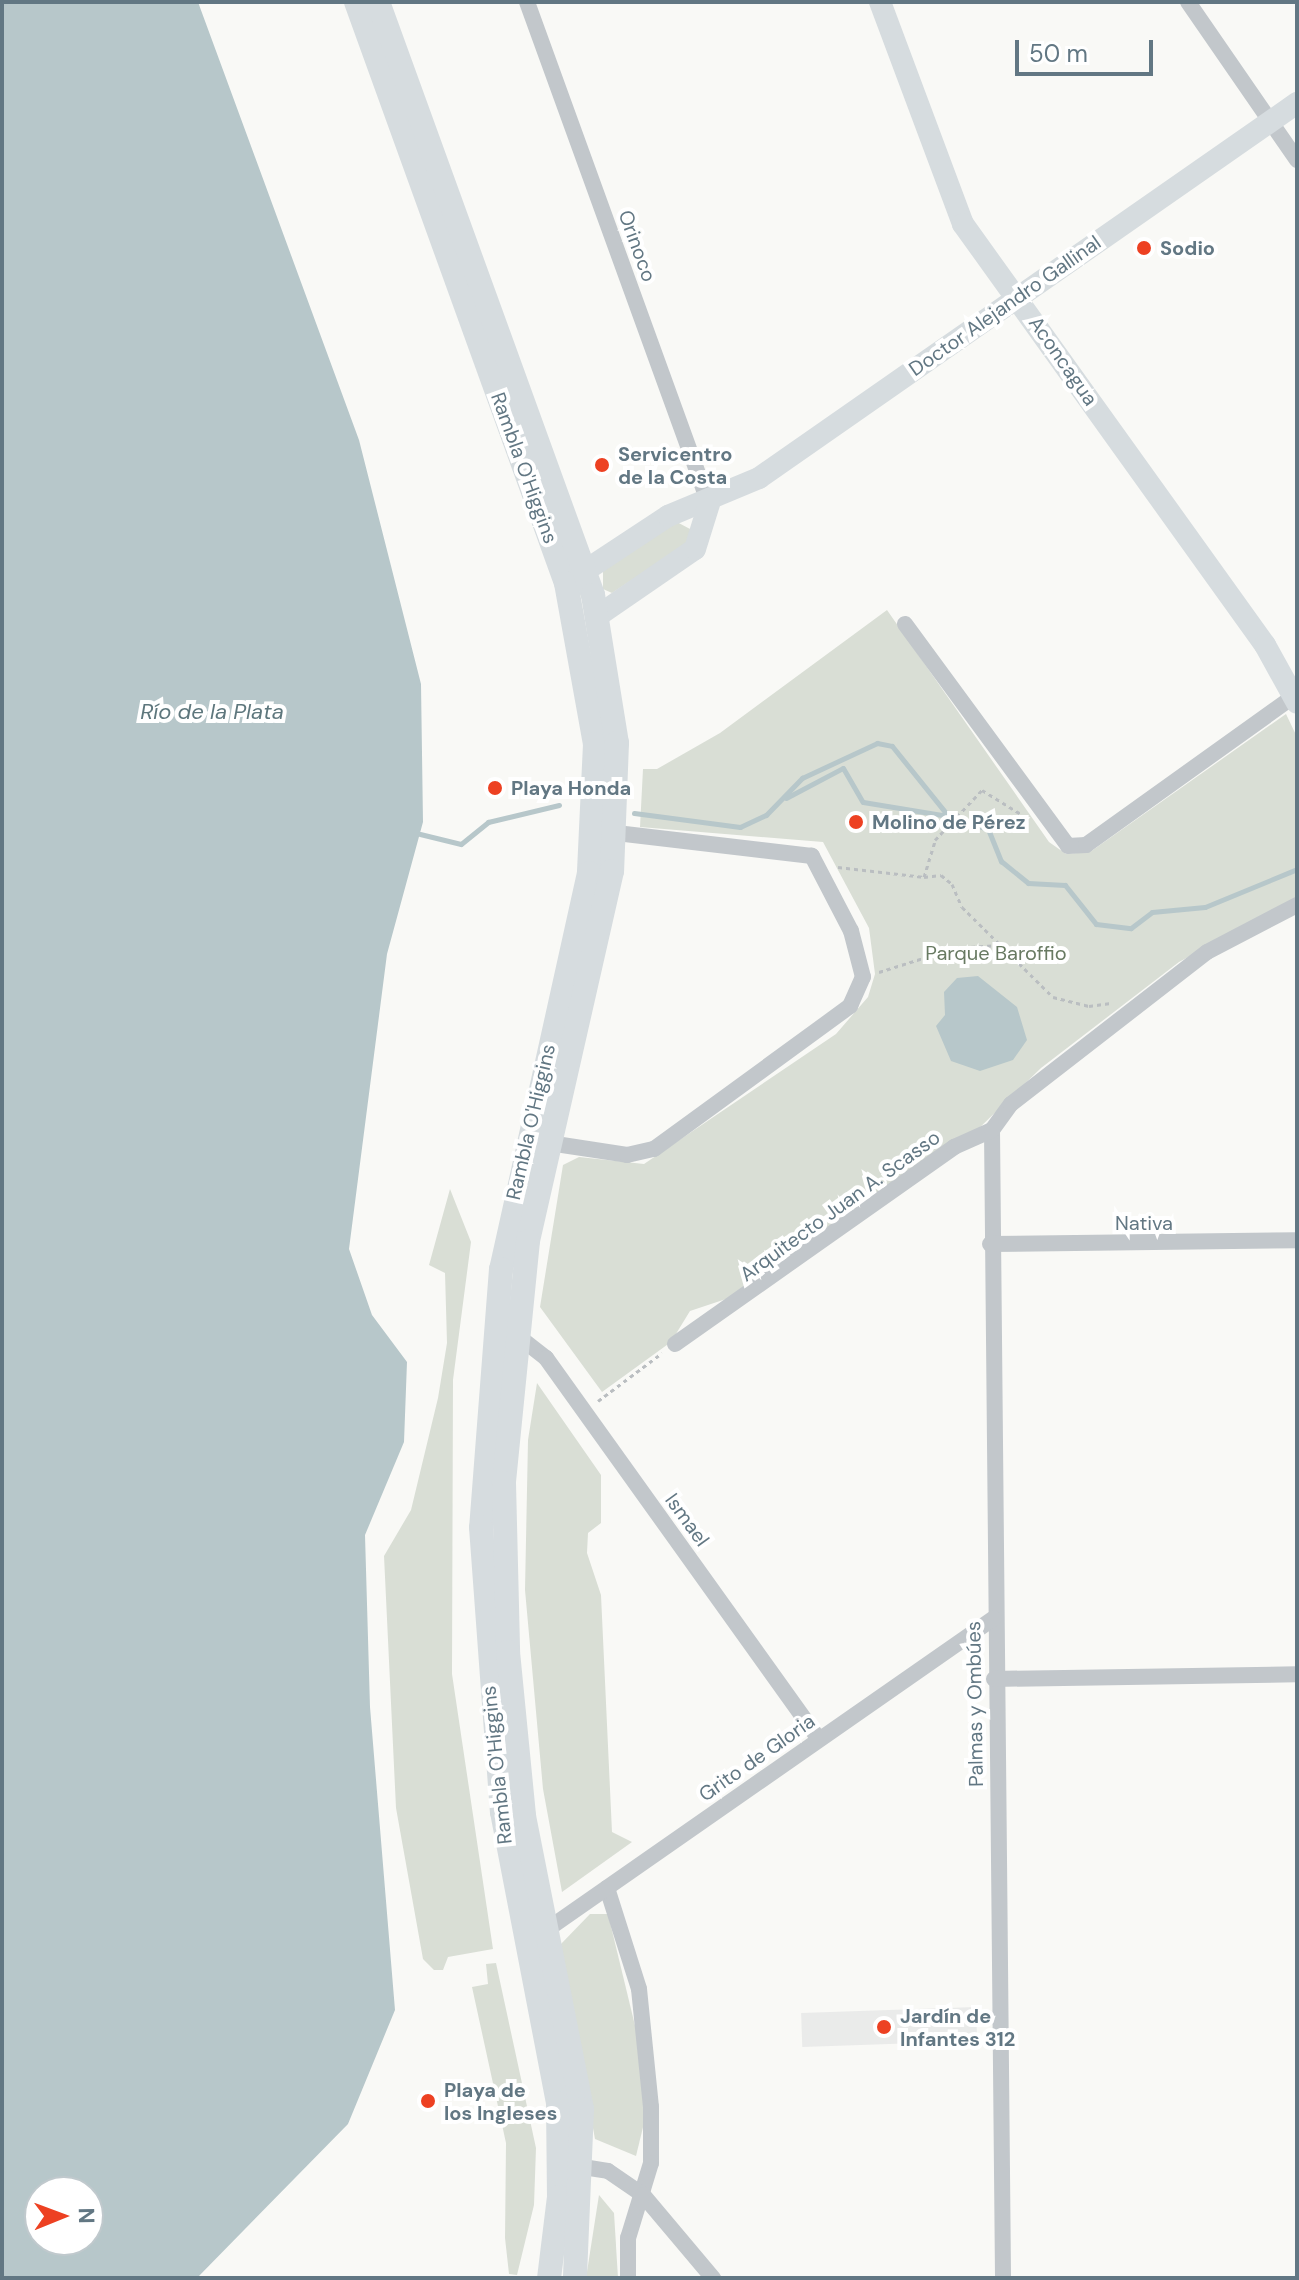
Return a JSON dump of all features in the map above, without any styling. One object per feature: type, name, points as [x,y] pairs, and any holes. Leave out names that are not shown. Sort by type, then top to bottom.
[{"type":"main road","name":"Rambla O'Higgins","points":[[356,2],[575,577],[599,615],[617,743],[616,833],[549,1143],[514,1333],[505,1585],[521,1785],[545,1931],[582,2109],[583,2167],[575,2278]]},
{"type":"main road","name":"Rambla O'Higgins","points":[[378,2],[575,577],[588,683],[595,827],[505,1245],[481,1527],[503,1826],[558,2103],[559,2197],[549,2278]]},
{"type":"main road","name":"Aconcagua","points":[[880,2],[951,201],[1296,697]]},
{"type":"main road","name":"Doctor Alejandro Gallinal","points":[[575,577],[668,516],[709,504],[759,478],[1297,103]]},
{"type":"main road","points":[[599,615],[695,549],[709,504]]},
{"type":"street","name":"Orinoco","points":[[527,2],[709,504]]},
{"type":"street","points":[[1188,2],[1297,160]]},
{"type":"street","points":[[905,624],[1068,846],[1086,845],[1296,697]]},
{"type":"street","points":[[549,1143],[627,1155],[654,1149],[850,1006],[863,977],[859,949],[821,865],[804,853],[616,833]]},
{"type":"street","name":"Arquitecto Juan A. Scasso","points":[[675,1344],[954,1147],[992,1130],[1011,1104],[1146,998],[1229,938],[1297,905]]},
{"type":"street","name":"Palmas y Ombúes","points":[[992,1130],[990,1244],[994,1679],[1003,2278]]},
{"type":"street","name":"Nativa","points":[[990,1244],[1297,1240]]},
{"type":"street","name":"Ismael","points":[[514,1333],[546,1358],[819,1739]]},
{"type":"street","name":"Grito de Gloria","points":[[545,1931],[994,1618]]},
{"type":"street","points":[[994,1679],[1297,1674]]},
{"type":"street","points":[[607,1888],[630,1948],[645,2029],[652,2137],[643,2195],[628,2238],[628,2278]]},
{"type":"street","points":[[583,2167],[608,2171],[643,2195],[713,2278]]},
{"type":"path","points":[[924,877],[935,840],[982,790],[1035,822]]},
{"type":"path","points":[[821,865],[924,877],[941,875],[952,884],[962,907],[1053,997],[1089,1006],[1146,998]]},
{"type":"path","points":[[863,977],[955,948],[999,945]]},
{"type":"path","points":[[584,1411],[675,1344]]},
{"type":"shaded area","name":"Jardín de Infantes 312","points":[[976,2007],[977,2041],[802,2047],[801,2013]]},
{"type":"green space","points":[[675,521],[690,529],[692,540],[612,593],[603,589],[603,570]]},
{"type":"green space","name":"Parque Baroffio","points":[[887,610],[1049,842],[1066,854],[1090,852],[1286,714],[1297,737],[1297,898],[1179,962],[1041,1068],[971,1136],[729,1298],[690,1311],[671,1342],[602,1392],[540,1307],[563,1165],[579,1157],[644,1164],[836,1034],[868,997],[875,974],[869,928],[823,842],[640,827],[643,769],[657,769],[720,733]]},
{"type":"green space","points":[[450,1189],[471,1242],[453,1380],[452,1674],[493,1949],[448,1957],[443,1970],[434,1970],[423,1959],[396,1808],[384,1556],[411,1510],[438,1398],[447,1343],[445,1273],[429,1265]]},
{"type":"green space","points":[[537,1383],[601,1475],[601,1523],[588,1533],[587,1553],[601,1595],[612,1832],[632,1842],[562,1892],[543,1789],[525,1590],[528,1440]]},
{"type":"green space","points":[[590,1914],[608,1914],[638,2038],[645,2119],[636,2156],[595,2139],[560,1945]]},
{"type":"green space","points":[[496,1963],[536,2148],[534,2205],[517,2275],[509,2274],[505,2238],[506,2143],[472,1987],[488,1984],[486,1964]]},
{"type":"green space","points":[[599,2195],[614,2213],[618,2278],[586,2278]]},
{"type":"water","name":"Río de la Plata","points":[[2,2],[198,2],[359,440],[421,684],[423,822],[387,954],[349,1249],[372,1315],[407,1362],[404,1442],[365,1535],[370,1707],[395,2010],[348,2124],[197,2278],[2,2278]]},
{"type":"water","points":[[978,976],[1017,1007],[1027,1040],[1013,1060],[980,1071],[951,1061],[936,1026],[945,1015],[944,992],[957,978]]},
{"type":"waterway","points":[[634,813],[740,827],[766,815],[802,778],[877,743],[892,746],[949,817],[988,829],[1001,861],[1028,883],[1065,885],[1096,924],[1131,928],[1152,912],[1205,907],[1297,869]]},
{"type":"waterway","points":[[786,798],[843,768],[863,802],[948,816]]},
{"type":"waterway","points":[[420,834],[461,844],[488,822],[559,805]]},
{"type":"place","name":"Sodio","points":[[1144,248]]},
{"type":"place","name":"Servicentro de la Costa","points":[[602,465]]},
{"type":"place","name":"Playa Honda","points":[[495,788]]},
{"type":"place","name":"Molino de Pérez","points":[[856,822]]},
{"type":"place","name":"Jardín de Infantes 312","points":[[884,2027]]},
{"type":"place","name":"Playa de los Ingleses","points":[[428,2101]]}]
